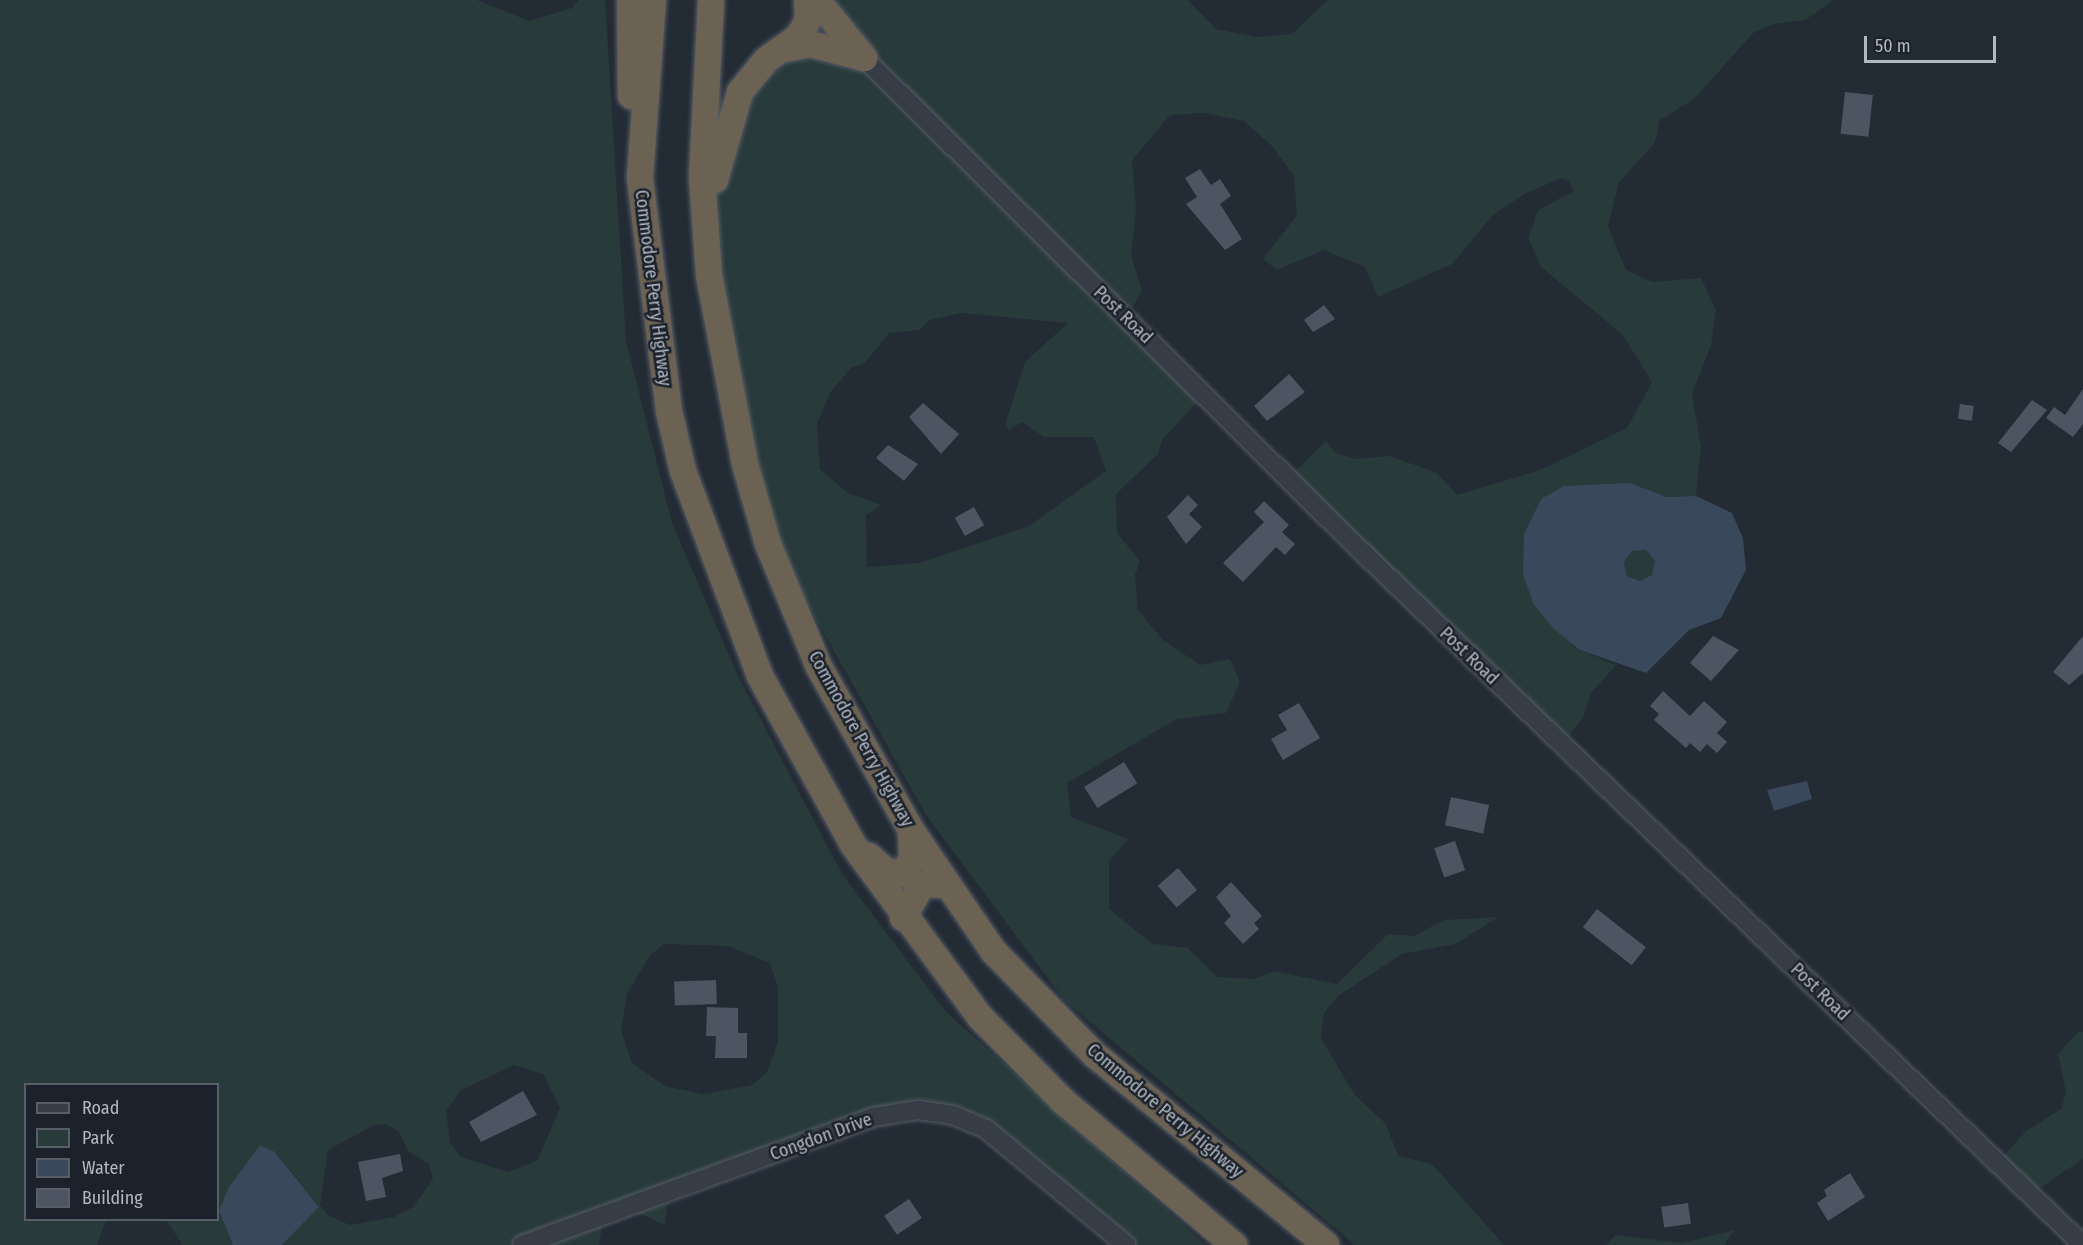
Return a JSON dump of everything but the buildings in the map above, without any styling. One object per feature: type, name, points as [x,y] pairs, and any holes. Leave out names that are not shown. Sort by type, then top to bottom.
[{"type":"highway","points":[[630,0],[628,42],[640,178]]},
{"type":"highway","name":"Commodore Perry Highway","points":[[653,0],[640,178],[669,411],[684,471],[760,676],[854,846],[903,918],[980,1017],[1063,1101],[1234,1245]]},
{"type":"highway","name":"Commodore Perry Highway","points":[[711,0],[702,177],[709,275],[728,391],[768,544],[819,667],[944,885],[994,952],[1080,1040],[1326,1245]]},
{"type":"highway","points":[[709,275],[718,154],[740,92],[780,50],[800,36],[808,20],[807,0]]},
{"type":"highway","points":[[817,0],[864,58]]},
{"type":"highway","points":[[780,50],[810,44],[864,58]]},
{"type":"highway","points":[[854,846],[898,876],[912,859],[911,830]]},
{"type":"highway","points":[[903,918],[923,884],[944,885]]},
{"type":"street","name":"Post Road","points":[[864,58],[1386,576],[2083,1245]]},
{"type":"street","name":"Congdon Drive","points":[[522,1245],[873,1117],[918,1110],[953,1114],[986,1129],[1126,1245]]},
{"type":"green space","points":[[0,0],[477,0],[529,21],[572,8],[579,0],[605,0],[626,341],[672,523],[738,676],[842,874],[945,1011],[1206,1245],[1125,1245],[1009,1147],[913,1109],[669,1191],[665,1225],[624,1207],[604,1214],[599,1245],[282,1245],[319,1207],[276,1152],[219,1211],[219,1083],[24,1083],[24,1221],[106,1221],[97,1245],[0,1245]],"holes":[[[664,944],[728,946],[770,963],[778,987],[778,1042],[767,1072],[752,1085],[703,1094],[665,1086],[632,1063],[621,1030],[627,994],[650,955]],[[514,1065],[543,1074],[560,1108],[537,1161],[508,1172],[461,1157],[450,1143],[446,1111],[461,1090]],[[386,1124],[399,1132],[408,1151],[429,1164],[433,1179],[413,1207],[394,1217],[350,1225],[329,1216],[320,1205],[328,1150],[374,1125]]]},
{"type":"green space","points":[[813,0],[1188,0],[1216,29],[1256,37],[1292,34],[1328,0],[1834,0],[1805,20],[1773,24],[1753,33],[1695,98],[1659,121],[1655,143],[1619,182],[1608,227],[1626,270],[1652,282],[1701,278],[1716,310],[1711,345],[1692,394],[1701,447],[1696,496],[1667,497],[1630,483],[1541,499],[1524,534],[1555,630],[1580,650],[1616,665],[1591,693],[1583,718],[1564,741],[1288,479],[1326,441],[1336,453],[1356,459],[1390,456],[1437,473],[1457,495],[1540,470],[1627,428],[1652,382],[1623,335],[1541,267],[1528,238],[1538,210],[1574,191],[1569,182],[1562,178],[1524,194],[1493,215],[1452,264],[1378,297],[1365,267],[1324,250],[1277,270],[1263,259],[1297,215],[1294,176],[1272,146],[1244,121],[1203,113],[1170,115],[1132,160],[1136,209],[1131,255],[1142,291],[1126,318],[1201,398],[1162,440],[1158,454],[1116,494],[1117,533],[1140,561],[1135,575],[1138,610],[1163,640],[1200,665],[1230,659],[1240,682],[1226,713],[1177,719],[1067,783],[1071,817],[1128,839],[1109,861],[1109,909],[1153,944],[1188,948],[1217,977],[1254,979],[1274,971],[1337,984],[1388,934],[1414,936],[1444,920],[1499,917],[1455,944],[1402,954],[1338,996],[1324,1013],[1321,1038],[1354,1094],[1386,1124],[1398,1156],[1432,1164],[1504,1245],[1355,1245],[1064,1000],[926,815],[788,569],[754,458],[723,282],[715,167],[770,55],[851,53]],"holes":[[[961,313],[1068,323],[1025,362],[1005,425],[1009,430],[1022,422],[1044,437],[1094,437],[1106,471],[1029,526],[919,563],[867,567],[866,515],[881,505],[846,492],[820,469],[817,424],[831,391],[852,367],[864,364],[889,333],[920,330],[929,320]]]},
{"type":"green space","points":[[1646,550],[1655,561],[1653,575],[1640,581],[1627,576],[1624,562],[1632,551]]},
{"type":"green space","points":[[2079,1031],[2083,1032],[2083,1159],[2034,1192],[1998,1163],[2026,1131],[2061,1109],[2066,1093],[2058,1054]]},
{"type":"green space","points":[[219,1211],[233,1245],[183,1245],[167,1221],[219,1221]]},
{"type":"green space","points":[[1734,1230],[1724,1245],[1605,1245],[1616,1235],[1682,1243]]},
{"type":"water","points":[[1630,483],[1667,497],[1696,496],[1732,513],[1743,538],[1746,570],[1721,618],[1689,630],[1646,673],[1580,650],[1555,630],[1534,605],[1523,575],[1524,534],[1541,499],[1564,486]],"holes":[[[1646,550],[1655,561],[1652,575],[1640,581],[1627,576],[1624,562],[1632,551]]]},
{"type":"water","points":[[1807,781],[1812,799],[1774,811],[1767,790]]},
{"type":"water","points":[[260,1145],[275,1152],[319,1207],[282,1245],[233,1245],[219,1211],[229,1187]]}]
